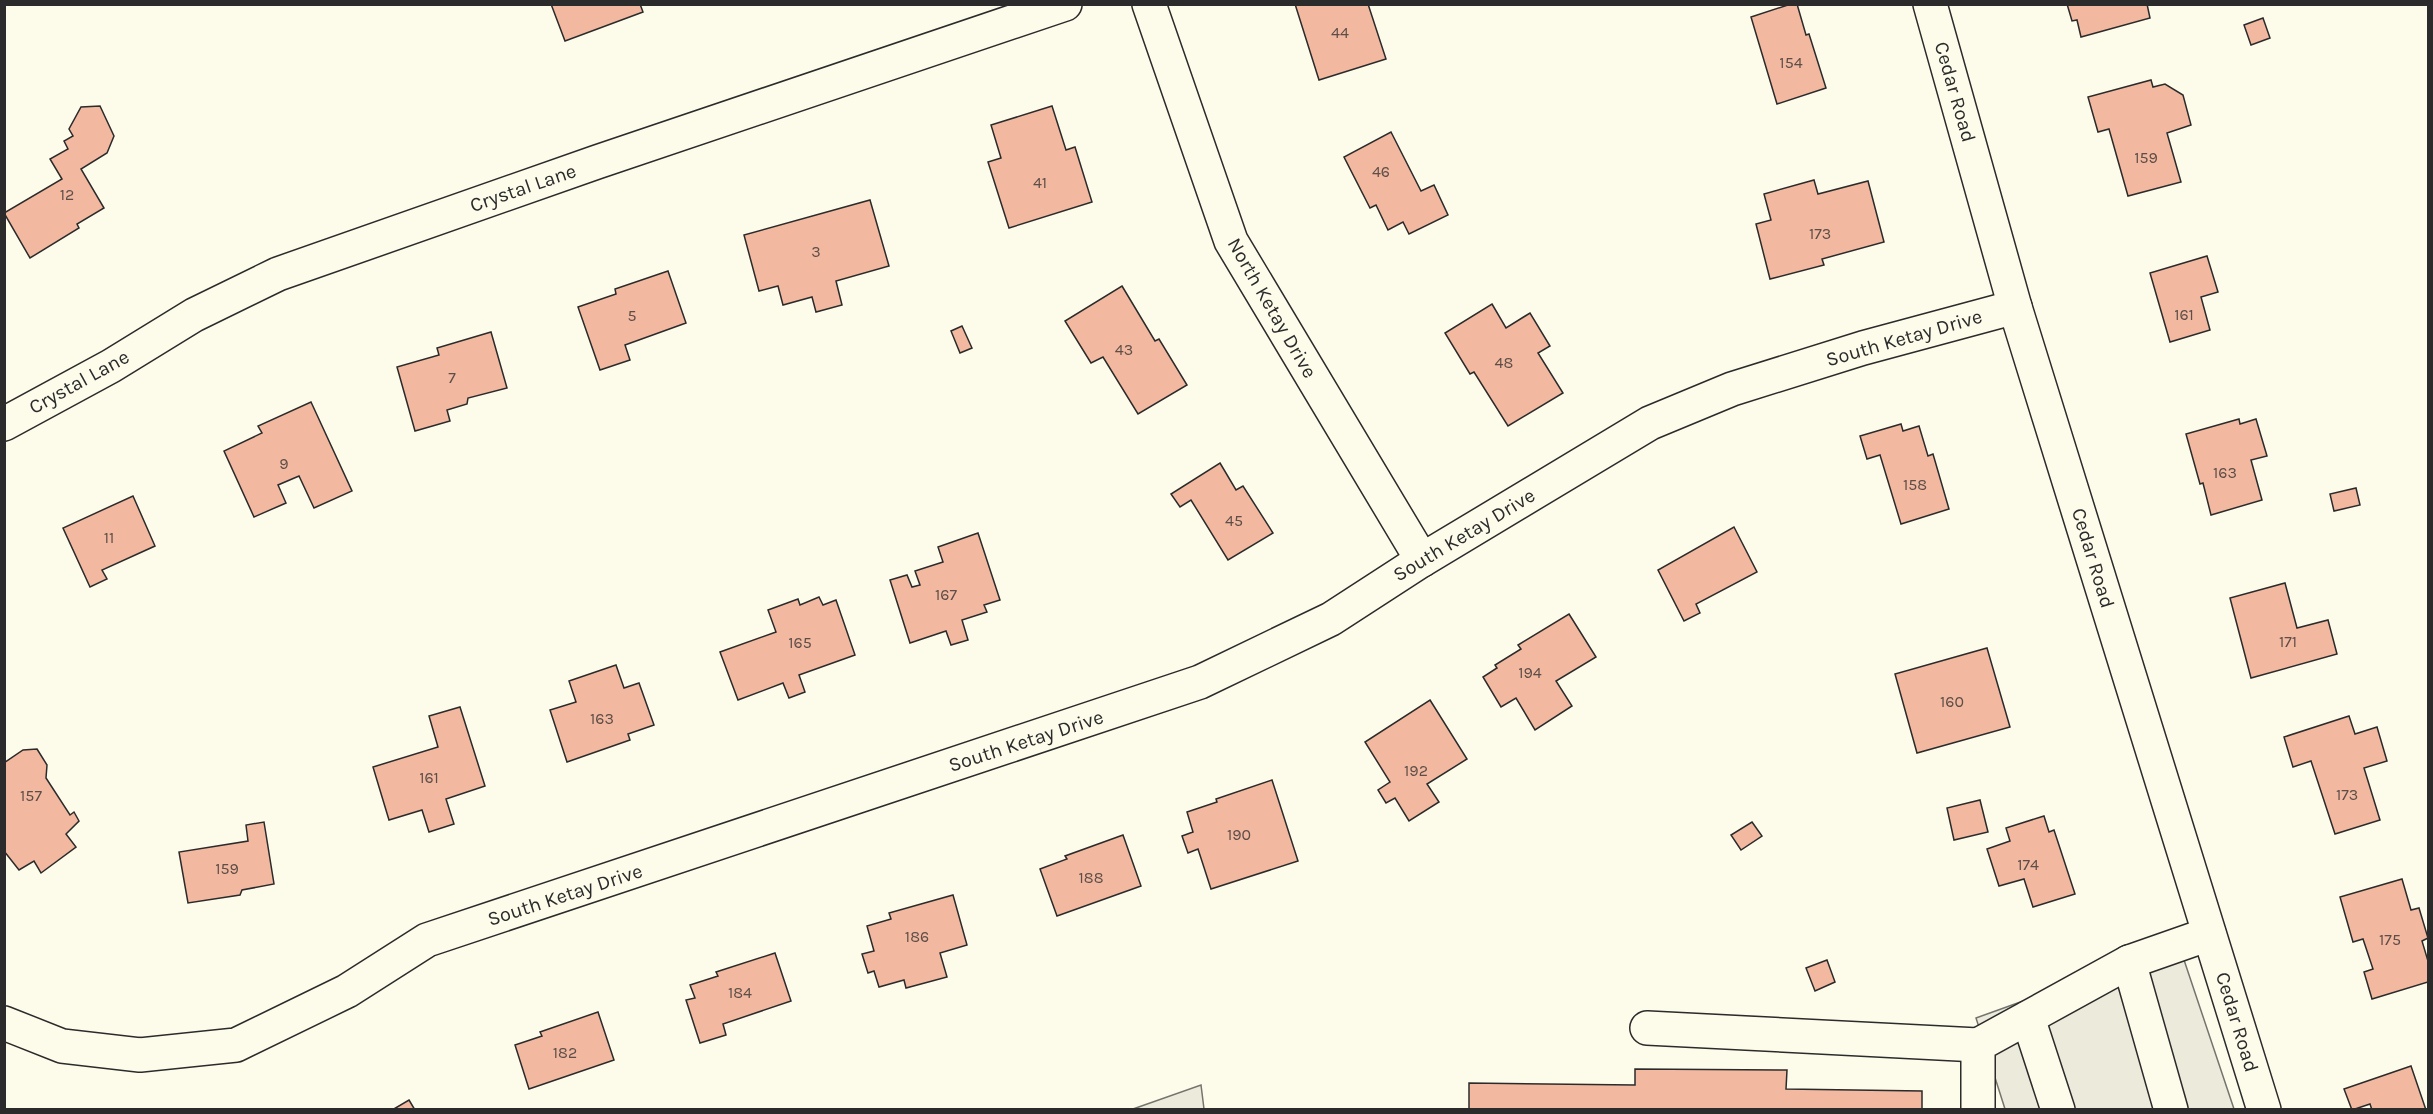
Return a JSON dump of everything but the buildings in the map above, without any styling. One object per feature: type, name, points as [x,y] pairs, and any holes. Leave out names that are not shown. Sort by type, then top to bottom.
[{"type":"street","name":"Crystal Lane","points":[[4,424],[111,366],[194,315],[278,274],[597,162],[1065,4]]},
{"type":"street","name":"North Ketay Drive","points":[[1149,4],[1231,241],[1422,560]]},
{"type":"street","name":"Cedar Road","points":[[1930,4],[2015,306],[2264,1110]]},
{"type":"street","name":"South Ketay Drive","points":[[4,1023],[62,1046],[140,1055],[236,1045],[347,991],[428,940],[1200,682],[1331,619],[1422,560],[1650,423],[1732,389],[1863,348],[2015,306]]},
{"type":"street","points":[[1647,1028],[1978,1045],[2129,962],[2209,934]]},
{"type":"street","points":[[2129,962],[2171,1110]]},
{"type":"street","points":[[2028,1018],[2058,1110]]},
{"type":"street","points":[[1978,1045],[1978,1110]]},
{"type":"shaded area","points":[[2179,945],[2234,1109],[2005,1109],[1976,1018]]},
{"type":"shaded area","points":[[1201,1085],[1204,1109],[1133,1109]]}]
